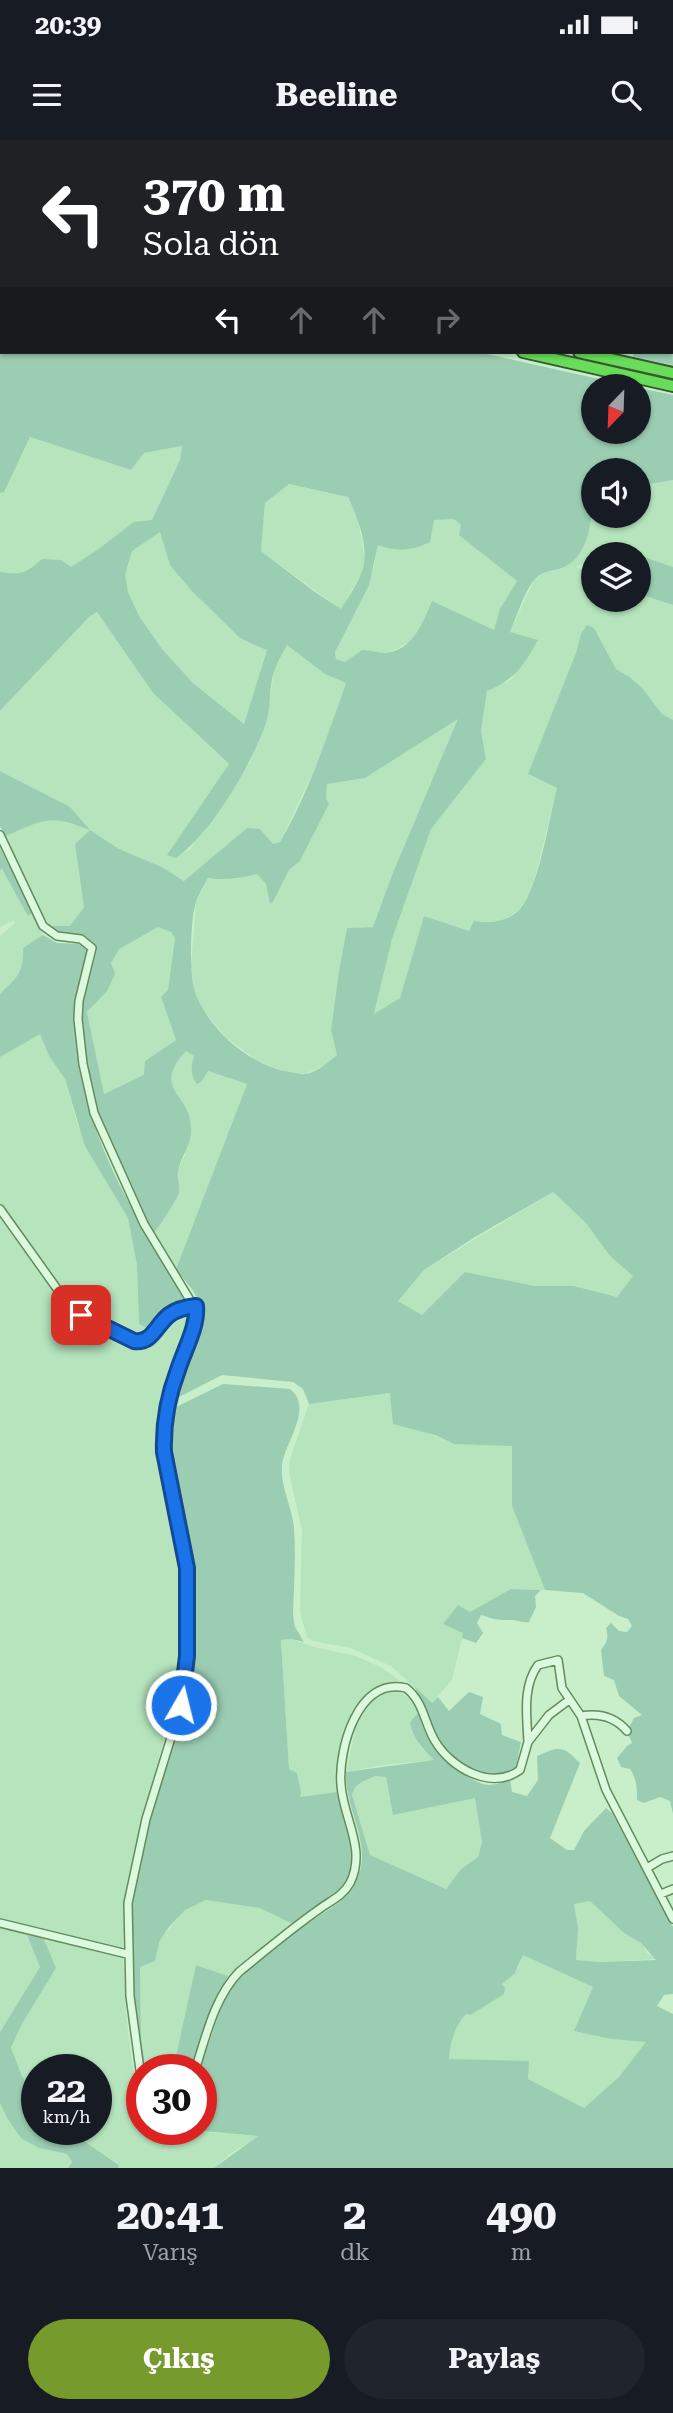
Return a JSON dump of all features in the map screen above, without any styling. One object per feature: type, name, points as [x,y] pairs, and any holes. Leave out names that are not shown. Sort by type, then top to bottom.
[{"type":"highway","points":[[532,354],[673,386]]},
{"type":"highway","points":[[588,354],[673,373]]},
{"type":"street","points":[[0,835],[43,926],[57,936],[81,939],[92,948],[79,1001],[78,1019],[91,1104],[102,1135],[144,1224],[196,1306],[195,1322],[172,1388],[164,1434],[164,1452],[187,1568],[187,1656],[179,1714],[147,1816],[128,1903],[127,1954],[138,2054]]},
{"type":"street","points":[[0,1209],[74,1310],[94,1322],[141,1342],[148,1339],[174,1312],[196,1306]]},
{"type":"street","points":[[201,2054],[218,2004],[230,1982],[318,1909],[340,1896],[349,1885],[356,1868],[356,1850],[342,1794],[341,1768],[352,1725],[366,1701],[378,1691],[387,1688],[405,1688],[419,1702],[439,1747],[470,1773],[492,1779],[517,1772],[522,1767],[528,1742],[528,1686],[538,1665],[558,1660],[559,1678],[569,1700],[581,1716],[606,1790],[673,1919]]},
{"type":"street","points":[[528,1742],[549,1715],[569,1700]]},
{"type":"street","points":[[581,1716],[603,1716],[618,1722],[627,1731]]},
{"type":"street","points":[[647,1868],[662,1858],[673,1856]]},
{"type":"street","points":[[661,1894],[673,1889]]},
{"type":"street","points":[[0,1923],[127,1954]]},
{"type":"green space","points":[[0,354],[487,354],[581,375],[581,444],[651,444],[651,390],[673,395],[673,480],[651,484],[651,458],[581,458],[581,528],[589,528],[587,536],[585,542],[581,542],[581,550],[575,559],[566,566],[536,578],[525,595],[510,632],[538,640],[518,671],[505,682],[487,691],[481,731],[486,759],[431,829],[392,939],[374,1014],[400,998],[424,916],[469,931],[474,921],[492,922],[510,917],[527,899],[543,852],[557,788],[528,774],[581,634],[587,625],[594,628],[616,669],[630,677],[662,714],[673,720],[673,1814],[670,1801],[660,1797],[644,1803],[637,1800],[632,1773],[630,1769],[621,1767],[617,1758],[632,1743],[627,1731],[634,1718],[642,1715],[619,1696],[614,1680],[604,1676],[601,1650],[607,1640],[606,1628],[611,1623],[619,1631],[627,1632],[632,1626],[628,1619],[583,1593],[545,1590],[512,1506],[512,1446],[454,1444],[435,1435],[393,1424],[390,1393],[309,1404],[303,1389],[293,1382],[222,1375],[175,1399],[173,1397],[201,1315],[197,1297],[176,1269],[247,1084],[208,1071],[197,1084],[192,1071],[194,1056],[186,1051],[176,1064],[172,1083],[189,1117],[191,1134],[178,1171],[179,1193],[153,1234],[105,1133],[96,1109],[87,1069],[81,1013],[97,950],[81,935],[63,933],[49,926],[70,926],[84,907],[75,844],[90,830],[119,849],[162,867],[184,881],[247,828],[260,829],[273,844],[280,842],[309,784],[346,683],[325,674],[287,645],[273,676],[266,723],[241,777],[203,833],[176,858],[167,855],[229,764],[153,693],[97,612],[89,617],[0,711],[0,572],[22,572],[42,559],[61,560],[71,567],[134,522],[152,520],[180,460],[182,446],[144,453],[131,470],[30,437],[4,492],[0,493]],"holes":[[[289,484],[348,497],[359,525],[365,555],[361,574],[341,609],[261,551],[265,503]],[[454,519],[461,525],[459,535],[517,581],[500,609],[494,630],[432,601],[416,634],[403,647],[385,653],[362,650],[345,662],[336,659],[335,652],[369,585],[378,545],[404,550],[417,547],[430,542],[434,520]],[[160,532],[170,565],[191,590],[239,637],[267,650],[244,724],[193,683],[162,649],[139,616],[128,592],[125,575],[132,551]],[[458,719],[373,927],[347,928],[331,1030],[337,1055],[309,1073],[289,1072],[259,1062],[245,1054],[220,1032],[201,1006],[195,992],[191,960],[192,921],[196,902],[208,878],[233,879],[257,874],[266,884],[270,904],[289,870],[300,861],[329,804],[326,799],[327,784],[365,778]],[[158,927],[171,932],[175,938],[168,990],[161,997],[176,1040],[145,1061],[144,1075],[104,1094],[87,1012],[107,991],[115,974],[111,963],[119,949]],[[553,1192],[586,1223],[610,1256],[633,1276],[617,1297],[574,1286],[535,1286],[465,1272],[422,1315],[398,1301],[424,1270]]]},
{"type":"green space","points":[[634,354],[673,354],[673,365],[633,357]]},
{"type":"green space","points":[[30,437],[131,470],[144,453],[182,446],[180,460],[152,520],[100,548],[70,568],[33,567],[19,575],[0,572],[0,493],[4,492]]},
{"type":"green space","points":[[673,480],[673,567],[651,559],[651,542],[583,542],[589,528],[651,528],[651,484]]},
{"type":"green space","points":[[288,484],[348,497],[357,515],[365,559],[361,574],[341,609],[261,551],[265,503]]},
{"type":"green space","points":[[454,519],[518,581],[500,609],[494,631],[432,601],[420,631],[412,640],[384,653],[362,650],[345,662],[336,659],[335,652],[374,567],[378,545],[434,520]]},
{"type":"green space","points":[[160,531],[170,565],[252,644],[267,649],[244,724],[193,683],[162,649],[139,616],[128,592],[125,575],[132,550]]},
{"type":"green space","points":[[581,549],[581,564],[576,567],[581,569],[581,612],[651,612],[651,598],[673,605],[673,720],[662,714],[631,677],[616,669],[594,628],[581,634],[529,775],[557,788],[532,889],[519,910],[504,920],[469,932],[424,916],[400,998],[374,1015],[392,939],[431,829],[486,759],[481,731],[487,690],[511,680],[538,641],[510,632],[534,580],[548,569],[566,566]]},
{"type":"green space","points":[[651,559],[673,567],[673,605],[651,598]]},
{"type":"green space","points":[[97,612],[153,693],[229,765],[176,858],[191,848],[250,762],[267,721],[274,671],[287,645],[325,674],[346,683],[320,757],[280,842],[273,844],[260,829],[247,828],[185,881],[162,867],[119,849],[90,830],[75,844],[84,907],[70,926],[49,926],[5,836],[41,821],[56,818],[70,822],[69,807],[0,771],[0,711],[89,617]]},
{"type":"green space","points":[[459,718],[392,875],[373,927],[347,928],[331,1030],[337,1055],[329,1063],[305,1074],[284,1071],[259,1062],[226,1037],[204,1011],[194,990],[191,966],[196,903],[208,878],[220,880],[257,874],[266,884],[270,903],[273,902],[289,870],[300,861],[329,804],[325,799],[327,784],[365,778]]},
{"type":"green space","points":[[0,771],[70,807],[90,830],[55,820],[38,823],[5,836],[0,826]]},
{"type":"green space","points":[[0,848],[33,913],[28,916],[2,869],[0,870]]},
{"type":"green space","points":[[2,869],[28,915],[33,913],[43,935],[23,948],[24,965],[20,974],[0,994],[0,936],[15,923],[14,920],[0,927]]},
{"type":"green space","points":[[158,927],[171,932],[175,938],[168,990],[161,998],[176,1040],[145,1061],[145,1075],[104,1094],[87,1012],[107,991],[111,963],[118,949]]},
{"type":"green space","points":[[43,935],[57,943],[82,944],[89,952],[75,1011],[78,1058],[85,1096],[112,1170],[150,1239],[191,1304],[186,1304],[153,1331],[139,1324],[137,1265],[128,1218],[85,1146],[65,1079],[49,1056],[40,1034],[0,1057],[0,994],[21,969],[23,948]]},
{"type":"green space","points":[[40,1033],[49,1056],[65,1079],[77,1123],[128,1218],[137,1265],[139,1324],[153,1331],[149,1336],[137,1339],[86,1316],[77,1309],[0,1203],[0,1057]]},
{"type":"green space","points":[[186,1051],[194,1056],[202,1081],[208,1071],[247,1084],[176,1269],[153,1234],[179,1195],[178,1170],[185,1155],[187,1112],[171,1083],[170,1075],[174,1064]]},
{"type":"green space","points":[[553,1192],[586,1223],[610,1256],[633,1276],[617,1297],[574,1286],[535,1286],[465,1272],[422,1315],[398,1301],[424,1270]]},
{"type":"green space","points":[[0,1212],[74,1316],[139,1348],[192,1311],[160,1424],[167,1487],[186,1595],[179,1686],[141,1822],[126,1897],[123,1949],[0,1920]]},
{"type":"green space","points":[[223,1384],[290,1389],[297,1397],[299,1415],[282,1465],[294,1528],[293,1615],[295,1627],[304,1642],[281,1640],[289,1769],[297,1773],[300,1797],[337,1792],[353,1854],[349,1877],[342,1887],[293,1924],[260,1908],[206,1900],[185,1910],[159,1942],[155,1961],[140,1967],[143,2054],[140,2054],[132,1969],[131,1905],[151,1816],[186,1697],[191,1657],[192,1598],[188,1551],[167,1448],[168,1422],[174,1408]]},
{"type":"green space","points":[[391,1393],[430,1434],[454,1444],[512,1446],[512,1506],[545,1590],[511,1589],[470,1612],[458,1605],[463,1634],[452,1680],[432,1703],[391,1666],[351,1648],[313,1641],[307,1637],[300,1612],[302,1530],[289,1473],[290,1459],[309,1404]]},
{"type":"green space","points":[[511,1589],[541,1590],[535,1596],[536,1607],[529,1622],[481,1615],[477,1623],[483,1633],[476,1643],[462,1638],[463,1633],[443,1624],[458,1605],[470,1612]]},
{"type":"green space","points":[[292,1639],[356,1656],[382,1668],[400,1681],[372,1689],[355,1710],[339,1749],[337,1792],[300,1797],[289,1770],[281,1640]]},
{"type":"green space","points":[[414,1686],[432,1703],[438,1697],[449,1711],[469,1692],[483,1697],[480,1714],[501,1724],[502,1735],[521,1742],[516,1767],[490,1776],[461,1762],[437,1738]]},
{"type":"green space","points":[[398,1691],[413,1701],[418,1713],[410,1722],[420,1746],[435,1760],[346,1772],[355,1730],[362,1715],[378,1696]]},
{"type":"green space","points":[[418,1713],[432,1745],[464,1774],[489,1785],[510,1780],[512,1792],[527,1796],[538,1780],[537,1756],[556,1749],[569,1753],[580,1763],[550,1838],[567,1850],[574,1850],[584,1831],[606,1808],[612,1813],[673,1927],[673,1994],[664,1995],[657,2006],[673,2014],[673,2168],[214,2168],[258,2136],[217,2132],[217,2054],[204,2054],[228,1993],[247,1971],[268,1953],[339,1902],[351,1889],[360,1871],[362,1859],[359,1834],[346,1784],[346,1772],[434,1760],[416,1739],[410,1722]],"holes":[[[375,1776],[386,1777],[393,1815],[475,1798],[482,1842],[478,1857],[461,1869],[446,1889],[370,1855],[352,1795],[364,1781]],[[590,1901],[624,1933],[641,1943],[656,1960],[576,1960],[578,1928],[574,1904]],[[523,1955],[593,1987],[574,2031],[611,2039],[646,2042],[619,2077],[584,2108],[528,2079],[529,2061],[449,2059],[454,2035],[462,2019],[466,2014],[471,2015],[504,1994],[505,1988],[502,1984],[515,1973]]]},
{"type":"green space","points":[[374,1776],[386,1777],[393,1815],[475,1797],[482,1842],[478,1857],[461,1869],[446,1889],[370,1855],[352,1795],[359,1783]]},
{"type":"green space","points":[[205,1900],[260,1907],[293,1924],[228,1976],[196,1965],[176,2054],[143,2054],[140,1966],[155,1961],[158,1942],[185,1910]]},
{"type":"green space","points":[[590,1901],[624,1933],[642,1943],[647,1953],[656,1959],[600,1962],[576,1960],[574,1903]]},
{"type":"green space","points":[[0,1927],[27,1935],[40,1967],[0,2032]]},
{"type":"green space","points":[[27,1935],[44,1939],[56,1968],[22,2024],[11,2048],[21,2073],[21,2138],[0,2103],[0,2032],[40,1967]]},
{"type":"green space","points":[[44,1939],[123,1957],[131,2054],[126,2054],[126,2145],[217,2145],[217,2133],[259,2136],[230,2154],[214,2168],[118,2168],[119,2164],[90,2145],[112,2145],[112,2054],[21,2054],[21,2074],[11,2049],[22,2024],[56,1968]]},
{"type":"green space","points":[[523,1955],[594,1987],[574,2031],[611,2039],[647,2042],[619,2077],[584,2108],[527,2079],[529,2062],[449,2059],[453,2035],[460,2020],[466,2013],[471,2015],[504,1994],[502,1984],[519,1967]]},
{"type":"green space","points":[[196,1965],[228,1976],[213,2006],[197,2054],[176,2054]]},
{"type":"green space","points":[[0,2103],[7,2118],[21,2131],[21,2145],[36,2145],[67,2154],[72,2163],[68,2168],[0,2168]]},
{"type":"green space","points":[[34,2145],[90,2145],[119,2165],[118,2168],[68,2168],[72,2162],[67,2154]]},
{"type":"route","points":[[81,1315],[141,1342],[153,1335],[174,1312],[196,1306],[195,1322],[172,1388],[164,1434],[164,1452],[187,1568],[187,1656],[181,1705]]}]
